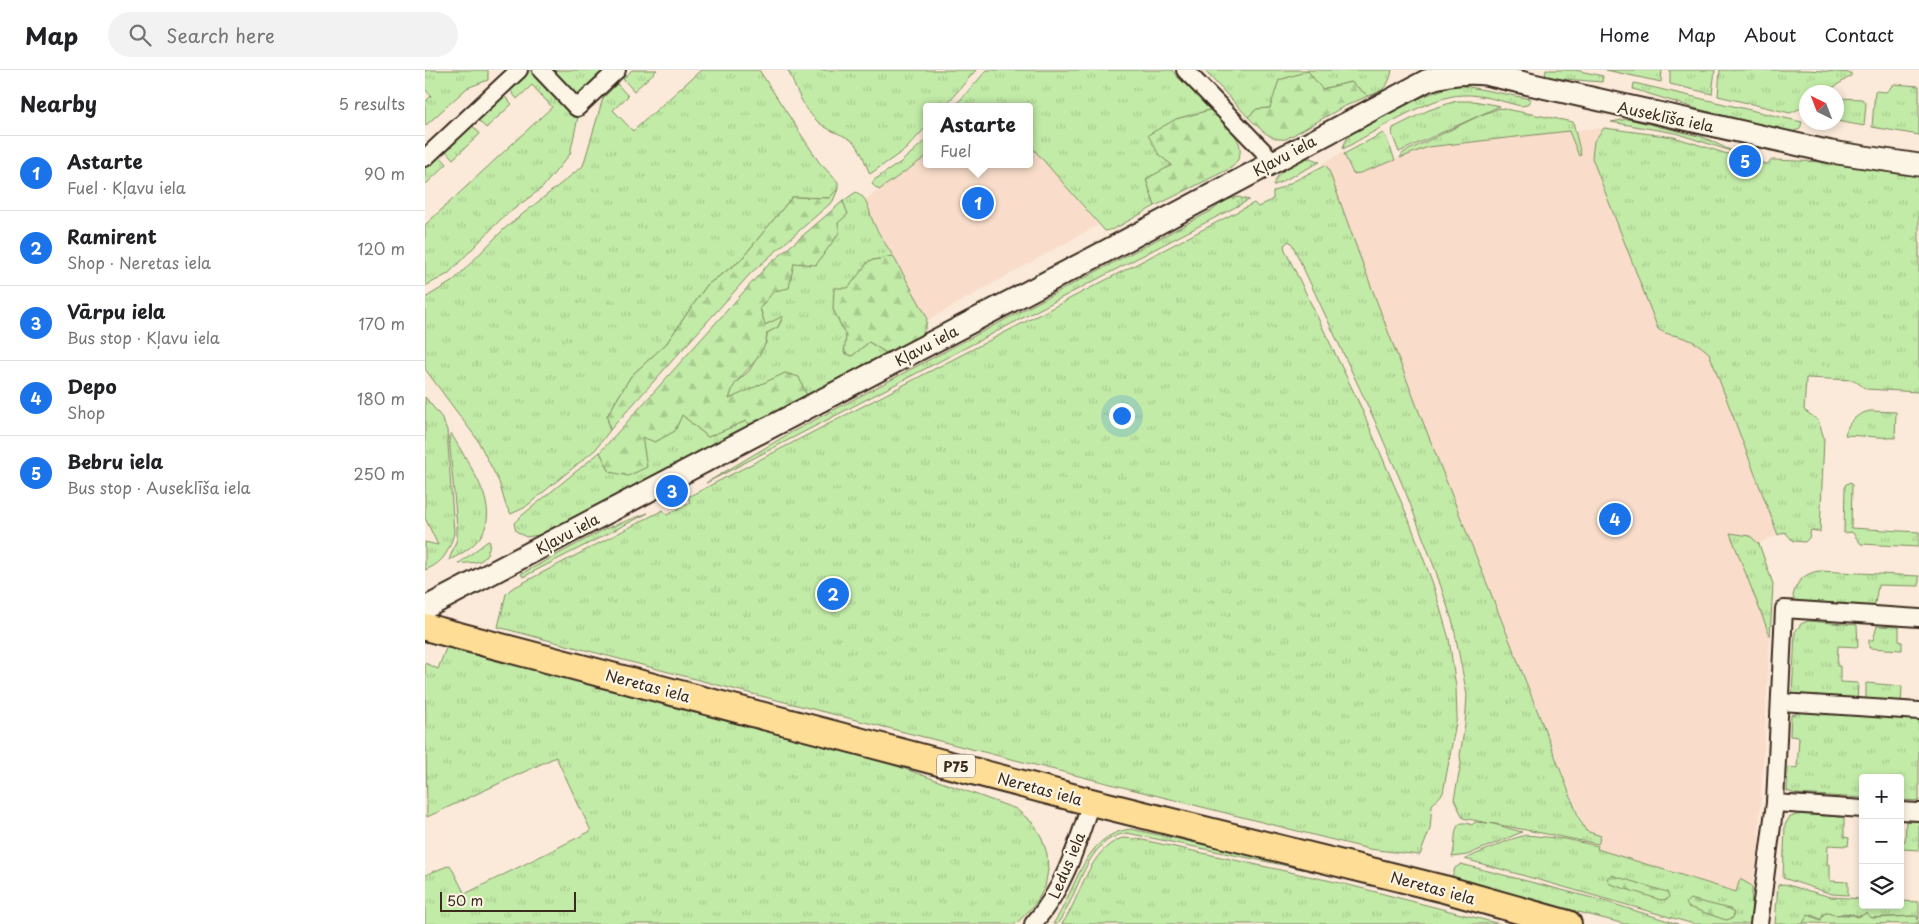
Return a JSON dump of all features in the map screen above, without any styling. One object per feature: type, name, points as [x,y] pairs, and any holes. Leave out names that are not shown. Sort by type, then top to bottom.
[{"type":"main road","name":"Neretas iela","points":[[425,627],[1091,802],[1444,889],[1568,924]]},
{"type":"street","points":[[425,158],[519,70]]},
{"type":"street","points":[[541,70],[577,108],[617,70]]},
{"type":"street","points":[[1185,70],[1273,161]]},
{"type":"street","name":"Auseklīša iela","points":[[1422,75],[1500,74],[1831,152],[1919,165]]},
{"type":"street","name":"Kļavu iela","points":[[425,608],[1091,259],[1273,161],[1422,75]]},
{"type":"street","points":[[1759,924],[1775,803],[1784,609],[1919,618]]},
{"type":"street","points":[[1781,702],[1919,711]]},
{"type":"street","name":"Ledus iela","points":[[1033,924],[1057,892],[1073,855],[1091,802]]},
{"type":"street","points":[[1775,803],[1859,809]]},
{"type":"street","points":[[1904,811],[1919,812]]},
{"type":"shaded area","points":[[1604,128],[1594,142],[1592,158],[1654,320],[1667,335],[1683,337],[1700,345],[1709,353],[1778,535],[1759,543],[1773,584],[1758,855],[1752,886],[1750,884],[1736,892],[1597,849],[1600,836],[1586,831],[1376,304],[1328,169],[1323,163],[1343,152],[1350,172],[1360,173],[1427,147]]},
{"type":"shaded area","points":[[1033,149],[1098,225],[928,320],[872,219],[865,200],[923,159],[923,168],[1033,168]]},
{"type":"green space","points":[[425,70],[488,70],[488,80],[467,88],[425,126],[425,102],[431,96],[425,89]]},
{"type":"green space","points":[[531,70],[534,70],[578,117],[570,154],[542,188],[502,218],[448,274],[425,286],[425,225],[552,107],[532,85],[517,99],[510,90]]},
{"type":"green space","points":[[550,70],[608,70],[588,90],[574,94]]},
{"type":"green space","points":[[632,70],[657,70],[634,91],[623,79]]},
{"type":"green space","points":[[701,70],[759,70],[819,162],[838,182],[838,189],[829,198],[792,197],[740,261],[707,285],[666,344],[631,376],[607,416],[610,430],[596,449],[524,508],[511,514],[506,506],[499,482],[477,439],[425,369],[425,298],[453,281],[504,229],[583,166],[603,98],[617,84],[628,96],[613,110],[633,131]]},
{"type":"green space","points":[[788,70],[976,70],[947,103],[923,103],[923,130],[906,149],[870,174],[860,151],[854,143],[817,121],[800,97]]},
{"type":"green space","points":[[987,70],[1172,70],[1210,110],[1176,119],[1173,165],[1146,179],[1155,206],[1114,229],[1105,231],[1033,149],[1033,103],[958,103]]},
{"type":"green space","points":[[1204,70],[1392,70],[1384,88],[1368,96],[1351,82],[1322,89],[1270,108],[1257,109],[1248,117]]},
{"type":"green space","points":[[1546,70],[1575,70],[1603,76],[1602,82],[1552,78],[1545,77]]},
{"type":"green space","points":[[1606,70],[1662,70],[1661,82]]},
{"type":"green space","points":[[1670,70],[1715,70],[1712,94],[1670,84]]},
{"type":"green space","points":[[1720,70],[1808,70],[1851,73],[1851,76],[1837,85],[1799,85],[1799,109],[1790,113],[1718,96]]},
{"type":"green space","points":[[1308,71],[1322,89],[1351,82],[1368,96],[1343,107],[1286,139],[1270,136],[1248,117],[1257,109],[1270,108],[1279,80]]},
{"type":"green space","points":[[1634,83],[1799,121],[1799,129],[1792,132],[1698,109],[1633,89]]},
{"type":"green space","points":[[1894,84],[1919,86],[1919,135],[1872,127],[1875,91],[1886,92]]},
{"type":"green space","points":[[1459,85],[1531,99],[1527,105],[1521,106],[1478,96],[1463,95],[1450,97],[1435,101],[1402,116],[1343,149],[1350,135],[1371,121],[1419,98]]},
{"type":"green space","points":[[504,96],[512,104],[486,128],[478,120]]},
{"type":"green space","points":[[1844,98],[1862,99],[1866,104],[1864,126],[1844,122]]},
{"type":"green space","points":[[1456,101],[1474,101],[1500,106],[1399,152],[1392,134],[1393,128],[1429,110]]},
{"type":"green space","points":[[1500,108],[1573,122],[1581,155],[1579,156],[1569,131],[1428,147],[1400,158],[1403,153],[1481,115]]},
{"type":"green space","points":[[1210,110],[1236,137],[1240,152],[1238,160],[1231,168],[1155,206],[1146,179],[1172,165],[1159,155],[1148,135],[1176,119]]},
{"type":"green space","points":[[1628,119],[1703,137],[1734,152],[1675,133],[1611,122]]},
{"type":"green space","points":[[472,125],[480,134],[453,159],[445,150]]},
{"type":"green space","points":[[1604,128],[1674,137],[1740,158],[1740,163],[1753,167],[1754,161],[1767,164],[1772,160],[1825,162],[1919,176],[1919,392],[1866,389],[1854,380],[1806,378],[1804,410],[1818,420],[1824,438],[1820,532],[1811,530],[1809,538],[1805,542],[1793,541],[1785,532],[1778,535],[1709,353],[1691,341],[1658,329],[1592,158],[1594,141]]},
{"type":"green space","points":[[1383,133],[1395,160],[1353,174],[1344,154]]},
{"type":"green space","points":[[923,143],[923,159],[879,190],[872,184],[874,180],[901,162]]},
{"type":"green space","points":[[439,155],[447,164],[425,185],[425,168]]},
{"type":"green space","points":[[1310,158],[1320,162],[1273,186],[1278,176],[1287,167]]},
{"type":"green space","points":[[1325,165],[1328,168],[1419,413],[1579,818],[1586,831],[1601,836],[1598,844],[1490,823],[1522,832],[1467,855],[1452,857],[1457,827],[1460,824],[1488,823],[1463,818],[1454,799],[1461,764],[1460,755],[1467,695],[1453,623],[1406,493],[1374,419],[1289,241],[1284,245],[1285,250],[1360,405],[1409,520],[1433,584],[1449,639],[1456,687],[1457,717],[1443,793],[1432,805],[1430,829],[1420,855],[1369,849],[737,690],[498,627],[506,594],[511,589],[663,510],[667,515],[690,502],[688,497],[1254,203],[1258,207],[1273,199],[1273,192]]},
{"type":"green space","points":[[838,189],[833,201],[751,273],[610,430],[607,416],[631,376],[666,344],[707,285],[740,261],[792,197],[829,198]]},
{"type":"green space","points":[[856,192],[865,200],[876,229],[893,256],[869,261],[833,309],[846,336],[852,356],[869,342],[888,354],[807,396],[729,400],[733,385],[749,371],[766,343],[767,333],[778,327],[783,317],[765,325],[760,308],[794,263],[847,214],[843,201]]},
{"type":"green space","points":[[1238,197],[1249,200],[706,483],[790,433],[1213,210],[1225,200]]},
{"type":"green space","points":[[843,201],[848,214],[838,223],[839,233],[816,265],[794,263],[789,288],[774,291],[760,308],[765,325],[783,316],[778,327],[767,333],[760,355],[735,384],[729,399],[785,373],[799,377],[807,396],[752,426],[746,421],[708,437],[682,415],[675,431],[655,442],[642,437],[647,467],[628,476],[610,472],[600,452],[765,268]]},
{"type":"green space","points":[[893,256],[926,315],[927,323],[925,329],[922,334],[888,354],[869,342],[852,356],[844,353],[846,336],[833,309],[834,288],[848,288],[869,261]]},
{"type":"green space","points":[[425,397],[442,418],[447,430],[454,533],[450,546],[441,560],[425,570],[425,542],[438,545],[425,518]]},
{"type":"green space","points":[[1870,411],[1896,412],[1895,438],[1845,435],[1853,419]]},
{"type":"green space","points":[[682,415],[708,437],[746,420],[752,426],[539,535],[526,537],[516,531],[514,523],[520,517],[600,452],[610,472],[642,437]]},
{"type":"green space","points":[[451,433],[480,485],[486,502],[487,518],[483,533],[470,547],[449,560],[457,539],[449,437]]},
{"type":"green space","points":[[1850,482],[1852,484],[1851,528],[1919,532],[1919,547],[1861,544],[1852,532],[1844,533],[1845,485]]},
{"type":"green space","points":[[648,513],[523,577],[521,574],[605,529]]},
{"type":"green space","points":[[1730,533],[1750,536],[1759,544],[1773,584],[1770,636]]},
{"type":"green space","points":[[488,541],[490,542],[489,550],[484,559],[458,564]]},
{"type":"green space","points":[[1819,571],[1919,576],[1919,586],[1878,585],[1875,604],[1871,607],[1795,602],[1794,591],[1799,582],[1805,576]]},
{"type":"green space","points":[[1808,621],[1857,625],[1858,647],[1838,646],[1837,666],[1840,666],[1840,682],[1858,683],[1857,704],[1792,697],[1795,632],[1801,624]]},
{"type":"green space","points":[[1877,626],[1899,627],[1899,641],[1902,642],[1902,650],[1869,648],[1869,640],[1873,640]]},
{"type":"green space","points":[[451,647],[861,753],[1016,809],[1034,824],[1042,838],[1047,854],[1048,870],[1045,887],[1036,903],[1016,924],[425,924],[425,875],[450,865],[465,894],[591,831],[556,757],[427,817],[425,663],[438,669],[446,648]]},
{"type":"green space","points":[[1866,683],[1902,686],[1901,707],[1866,705]]},
{"type":"green space","points":[[1803,712],[1919,718],[1919,801],[1904,800],[1904,774],[1859,774],[1859,798],[1796,794],[1787,791],[1788,767],[1797,768],[1799,737],[1790,736],[1791,715]]},
{"type":"green space","points":[[1798,814],[1844,817],[1844,837],[1849,838],[1848,846],[1828,845],[1827,864],[1830,865],[1830,881],[1848,882],[1848,895],[1832,894],[1783,878],[1785,825],[1789,818]]},
{"type":"green space","points":[[1906,821],[1919,821],[1919,850],[1904,849]]},
{"type":"green space","points":[[1131,829],[1351,876],[1438,898],[1437,902],[1346,878],[1127,833],[1113,837],[1101,846],[1092,857],[1065,912],[1057,924],[1053,924],[1092,852],[1102,841],[1115,833]]},
{"type":"green space","points":[[1526,835],[1565,839],[1598,846],[1597,849],[1736,892],[1740,879],[1752,886],[1751,924],[1694,924],[1465,859],[1509,840]]},
{"type":"green space","points":[[1122,838],[1138,839],[1345,884],[1500,924],[1062,924],[1093,864],[1110,844]]},
{"type":"green space","points":[[1461,864],[1604,901],[1678,924],[1625,924],[1451,879],[1455,868]]},
{"type":"green space","points":[[1611,875],[1667,892],[1668,899],[1661,900],[1610,884],[1607,878]]},
{"type":"green space","points":[[1784,884],[1831,897],[1859,899],[1859,909],[1904,909],[1904,901],[1919,902],[1919,919],[1912,916],[1871,918],[1844,913],[1822,920],[1812,915],[1803,924],[1775,924],[1778,885]]},
{"type":"green space","points":[[1690,899],[1730,909],[1734,913],[1733,918],[1726,920],[1688,907],[1686,903]]},
{"type":"green space","points":[[1866,913],[1872,918],[1917,916],[1919,924],[1803,923],[1808,915],[1821,920],[1823,914],[1858,917]]},
{"type":"place","name":"Bebru iela","points":[[1745,161]]},
{"type":"place","name":"Astarte","points":[[978,203]]},
{"type":"place","name":"Vārpu iela","points":[[672,491]]},
{"type":"place","name":"Depo","points":[[1615,519]]},
{"type":"place","name":"Ramirent","points":[[833,594]]}]
